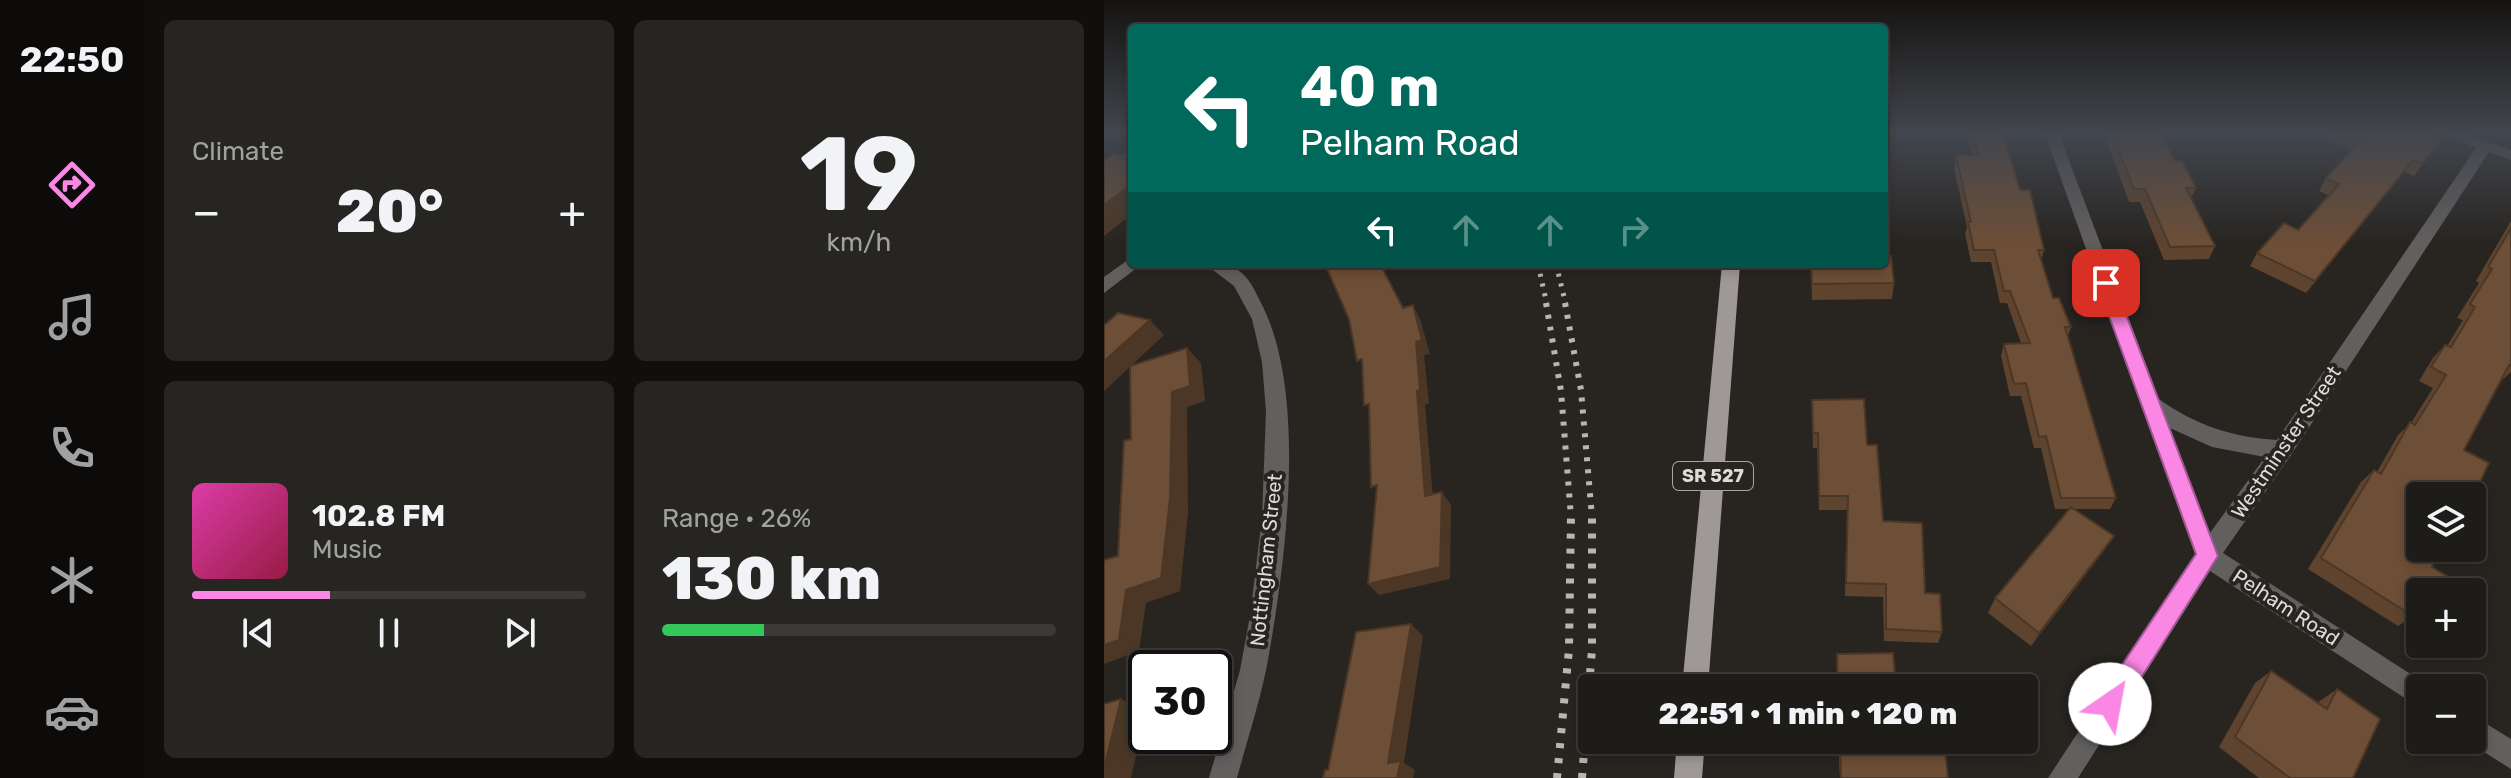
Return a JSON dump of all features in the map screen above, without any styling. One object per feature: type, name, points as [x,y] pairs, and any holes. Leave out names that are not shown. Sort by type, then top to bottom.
[{"type":"main road","name":"SR 527","points":[[1696,674],[1731,268]]},
{"type":"main road","points":[[1688,778],[1690,754]]},
{"type":"street","points":[[2065,170],[2207,556]]},
{"type":"street","name":"Westminster Street","points":[[2062,778],[2207,556],[2283,449],[2469,170]]},
{"type":"street","points":[[1104,287],[1128,266]]},
{"type":"street","name":"Nottingham Street","points":[[1220,268],[1242,283],[1261,316],[1278,399],[1275,514],[1255,657],[1223,778]]},
{"type":"street","points":[[2148,402],[2177,424],[2210,440],[2246,447],[2283,449]]},
{"type":"street","name":"Pelham Road","points":[[2207,556],[2406,686]]},
{"type":"street","points":[[2486,738],[2511,755]]},
{"type":"building","points":[[1104,170],[1128,170],[1128,187],[1104,205]]},
{"type":"building","points":[[1959,170],[2014,170],[2020,190],[2030,190],[2044,250],[2038,250],[2053,298],[2059,298],[2071,327],[2065,327],[2116,498],[2061,498],[2046,436],[2039,437],[2026,383],[2014,384],[2004,344],[2030,343],[2010,291],[2004,291],[1994,250],[1974,250],[1968,222],[1971,222]]},
{"type":"building","points":[[2127,170],[2187,170],[2196,188],[2186,188],[2215,246],[2170,247],[2145,189],[2134,189]]},
{"type":"building","points":[[2333,170],[2405,170],[2315,281],[2257,253],[2284,223],[2298,230],[2339,184],[2326,178]]},
{"type":"building","points":[[2511,228],[2511,366],[2464,450],[2489,463],[2480,482],[2406,482],[2406,562],[2435,562],[2432,567],[2450,578],[2406,578],[2406,612],[2321,558],[2374,470],[2381,474],[2410,422],[2415,425],[2446,375],[2431,367],[2445,345],[2451,347],[2475,307],[2470,304],[2492,269],[2488,267]]},
{"type":"building","points":[[1888,256],[1891,256],[1894,283],[1812,284],[1811,268],[1888,268]]},
{"type":"building","points":[[1327,268],[1382,268],[1403,308],[1413,305],[1422,340],[1416,342],[1425,496],[1442,492],[1440,567],[1368,584],[1377,485],[1371,487],[1369,404],[1364,405],[1362,359],[1357,361],[1349,319]]},
{"type":"building","points":[[1118,313],[1150,320],[1104,361],[1104,325]]},
{"type":"building","points":[[1187,348],[1190,386],[1172,392],[1170,499],[1161,578],[1126,590],[1119,640],[1104,645],[1104,560],[1118,556],[1124,441],[1131,439],[1130,366]]},
{"type":"building","points":[[1864,399],[1867,445],[1877,445],[1883,521],[1922,523],[1925,593],[1940,594],[1942,632],[1886,629],[1886,584],[1846,583],[1848,496],[1819,496],[1818,433],[1813,433],[1812,400]]},
{"type":"building","points":[[2071,507],[2114,536],[2039,633],[1995,598]]},
{"type":"building","points":[[1411,624],[1388,763],[1401,761],[1397,778],[1323,778],[1325,770],[1328,770],[1356,632]]},
{"type":"building","points":[[1893,653],[1895,674],[1838,674],[1837,654]]},
{"type":"building","points":[[2271,671],[2327,709],[2337,689],[2380,719],[2353,778],[2290,778],[2235,737]]},
{"type":"building","points":[[1121,699],[1104,768],[1104,704]]},
{"type":"building","points":[[1840,754],[1945,754],[1948,778],[1841,778]]},
{"type":"railway","points":[[1539,268],[1547,305]]},
{"type":"railway","points":[[1557,268],[1566,305]]},
{"type":"railway","points":[[1546,303],[1561,391],[1571,517]]},
{"type":"railway","points":[[1565,303],[1581,390],[1592,517]]},
{"type":"railway","points":[[1557,778],[1569,649],[1571,517]]},
{"type":"railway","points":[[1582,778],[1592,649],[1592,517]]},
{"type":"route","points":[[2106,283],[2207,556],[2110,704]]}]
